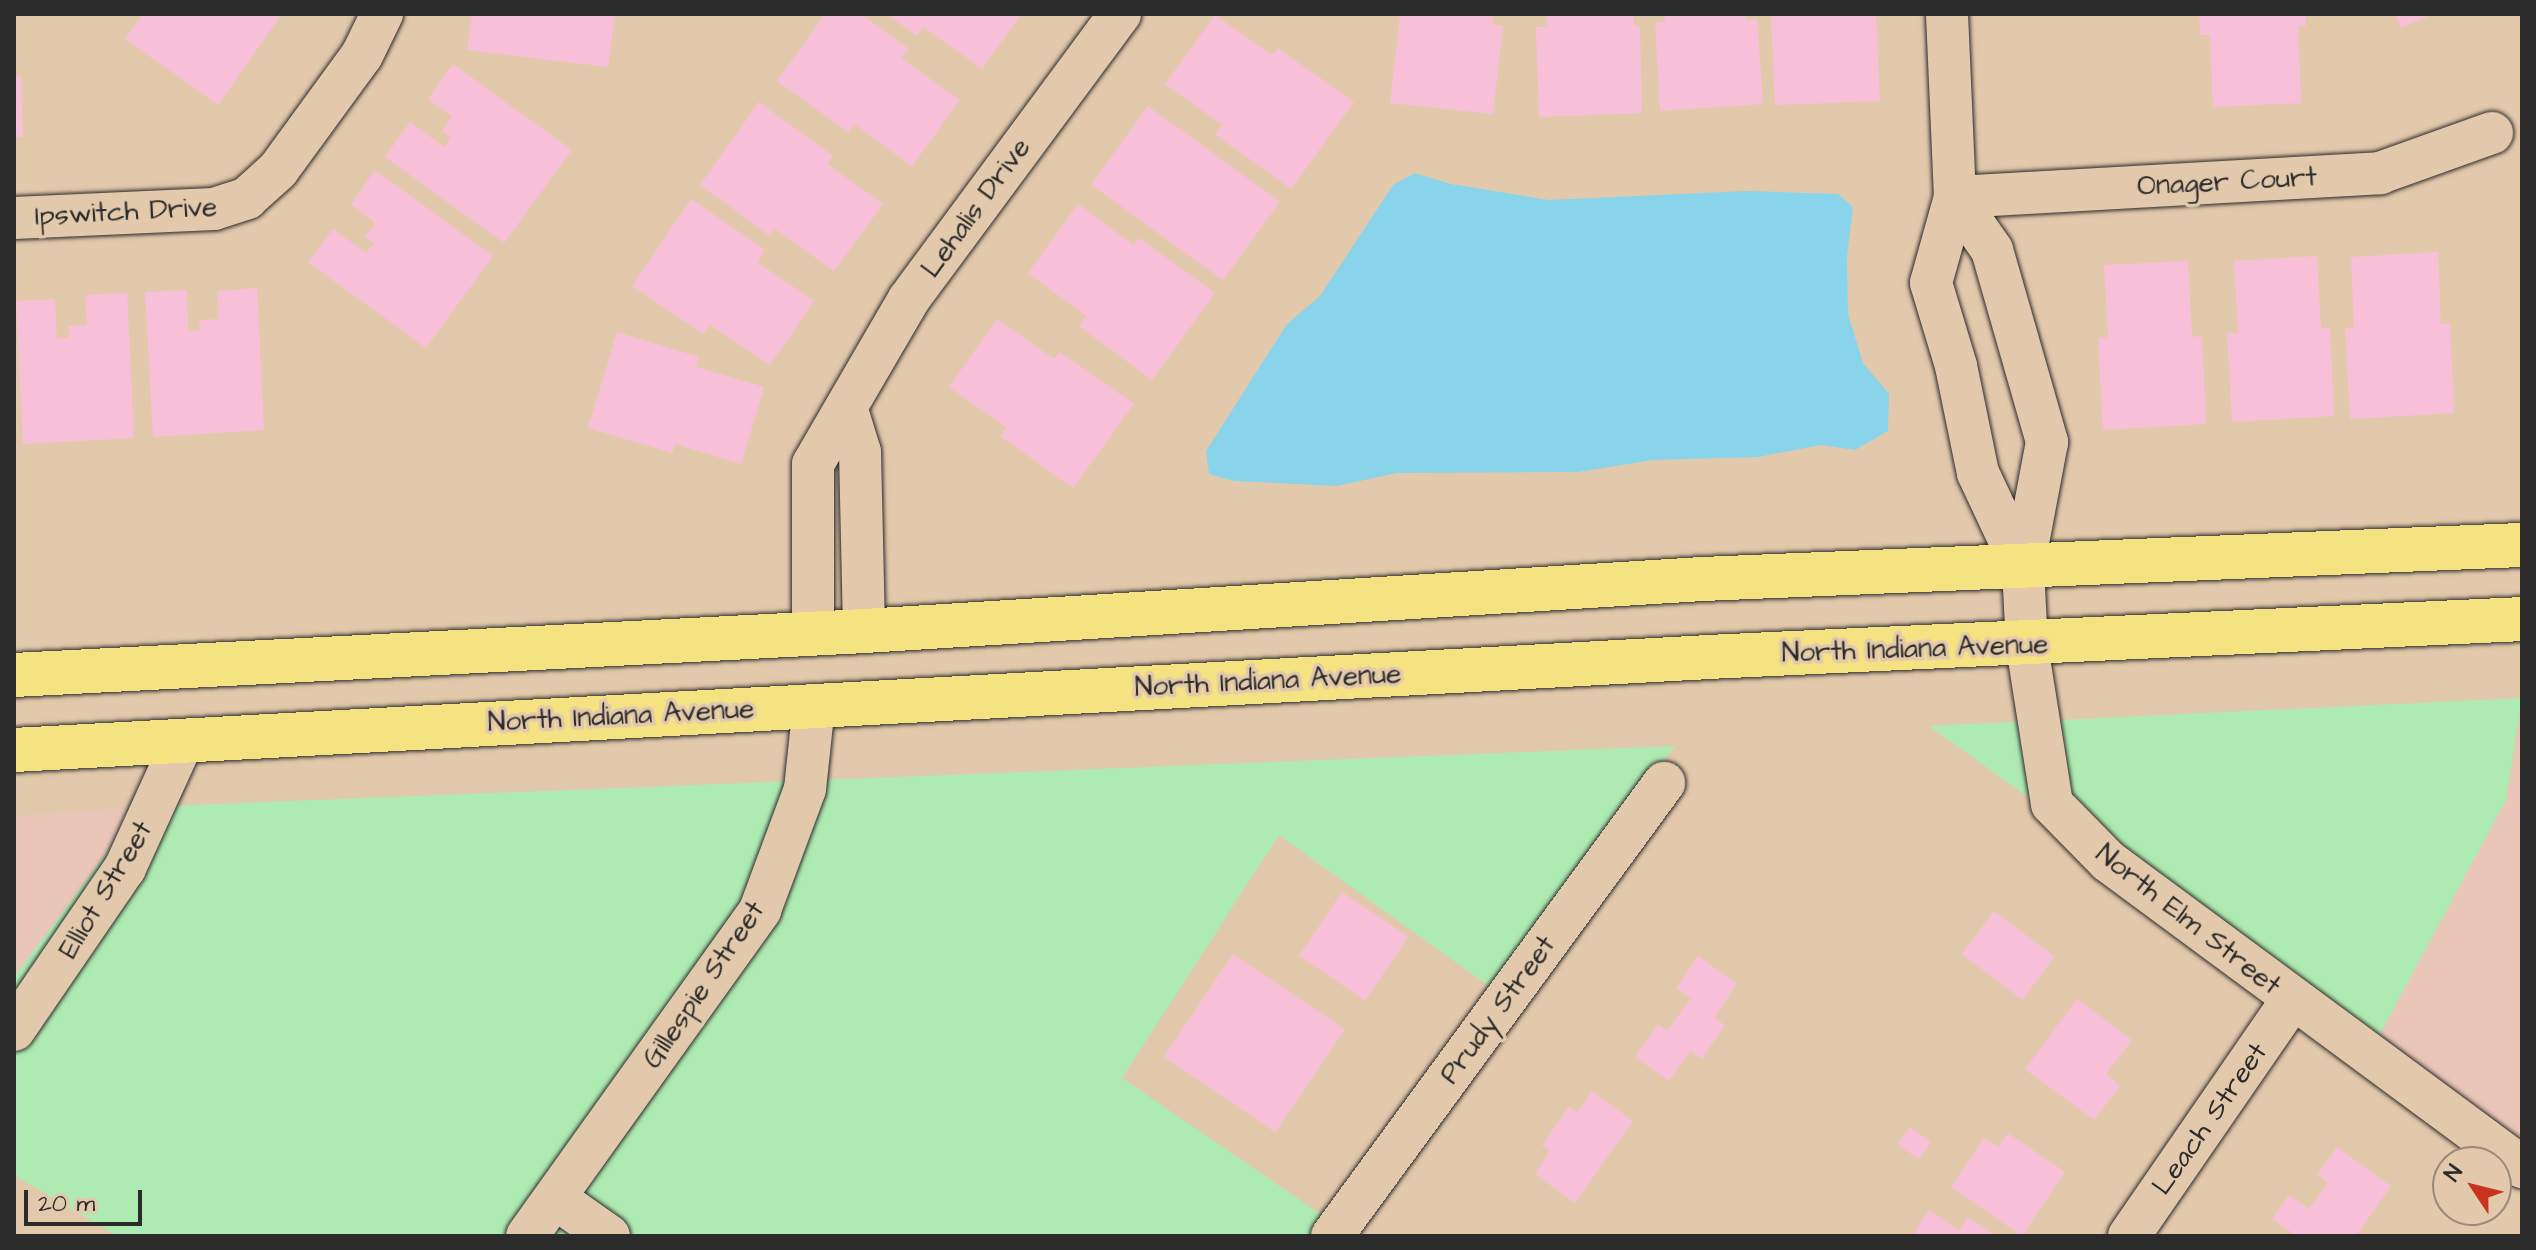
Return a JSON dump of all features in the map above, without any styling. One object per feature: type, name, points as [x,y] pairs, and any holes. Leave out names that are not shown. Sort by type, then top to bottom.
[{"type":"main road","points":[[14,675],[813,631],[864,631],[1703,579],[2023,569],[2522,545]]},
{"type":"main road","name":"North Indiana Avenue","points":[[14,750],[1708,657],[2027,646],[2522,619]]},
{"type":"street","name":"Ipswitch Drive","points":[[14,218],[214,209],[247,198],[297,145],[362,55],[382,14]]},
{"type":"street","name":"Lehalis Drive","points":[[813,631],[813,464],[847,410],[854,386],[909,299],[1120,14]]},
{"type":"street","points":[[1947,14],[1955,197],[1931,283],[1956,366],[1978,473],[2023,569]]},
{"type":"street","name":"Onager Court","points":[[1955,197],[2380,173],[2492,133]]},
{"type":"street","points":[[1955,197],[1992,250],[2047,442],[2023,569]]},
{"type":"street","points":[[1956,366],[2019,347]]},
{"type":"street","points":[[847,410],[860,452],[864,631]]},
{"type":"street","name":"North Elm Street","points":[[2023,569],[2027,646],[2052,804],[2108,861],[2291,1001],[2522,1167]]},
{"type":"street","name":"Gillespie Street","points":[[527,1236],[760,910],[805,789],[814,705]]},
{"type":"street","name":"Elliot Street","points":[[14,1030],[125,868],[183,741]]},
{"type":"street","name":"Prudy Street","points":[[1332,1236],[1664,783]]},
{"type":"street","name":"Leach Street","points":[[2129,1236],[2291,1001]]},
{"type":"street","points":[[555,1198],[609,1236]]},
{"type":"shaded area","points":[[2522,716],[2522,1160],[2512,1152],[2512,1146],[2504,1146],[2374,1045],[2506,800]]},
{"type":"shaded area","points":[[141,807],[14,977],[14,816]]},
{"type":"green space","points":[[2522,698],[2506,800],[2374,1045],[1929,726]]},
{"type":"green space","points":[[1675,746],[1490,987],[1279,835],[1122,1078],[1326,1218],[1314,1236],[604,1236],[575,1221],[564,1236],[117,1236],[14,1175],[14,977],[141,807]]},
{"type":"water","points":[[1415,173],[1451,184],[1549,200],[1747,191],[1838,194],[1853,207],[1847,257],[1848,314],[1863,363],[1889,394],[1888,431],[1855,450],[1821,445],[1758,457],[1653,460],[1578,472],[1397,473],[1337,486],[1234,481],[1209,474],[1206,451],[1287,324],[1320,296],[1393,185]]},
{"type":"building","points":[[143,14],[282,14],[218,105],[125,39]]},
{"type":"building","points":[[472,14],[615,14],[608,67],[467,50]]},
{"type":"building","points":[[825,14],[861,14],[909,49],[901,58],[960,100],[912,166],[854,124],[849,133],[777,81]]},
{"type":"building","points":[[886,14],[1021,14],[982,69],[923,27],[917,36]]},
{"type":"building","points":[[1493,14],[1492,24],[1503,26],[1493,114],[1390,103],[1400,15]]},
{"type":"building","points":[[1547,14],[1634,14],[1634,25],[1640,26],[1642,113],[1539,117],[1536,27],[1547,27]]},
{"type":"building","points":[[1665,14],[1745,14],[1746,20],[1757,19],[1763,104],[1660,111],[1655,22],[1665,22]]},
{"type":"building","points":[[1783,14],[1876,14],[1880,101],[1775,105],[1771,17]]},
{"type":"building","points":[[2199,14],[2306,14],[2306,26],[2298,26],[2301,103],[2213,107],[2210,35],[2200,35]]},
{"type":"building","points":[[2395,14],[2433,14],[2401,28]]},
{"type":"building","points":[[1215,15],[1272,55],[1278,48],[1354,102],[1291,189],[1215,134],[1222,125],[1165,84]]},
{"type":"building","points":[[453,64],[572,150],[504,243],[385,157],[410,122],[444,147],[451,138],[442,131],[452,116],[428,99]]},
{"type":"building","points":[[14,76],[21,76],[23,137],[14,137]]},
{"type":"building","points":[[759,102],[833,156],[827,164],[883,204],[834,271],[775,229],[770,236],[700,185]]},
{"type":"building","points":[[1148,106],[1280,202],[1223,280],[1091,184]]},
{"type":"building","points":[[375,170],[493,256],[426,348],[308,262],[333,229],[366,253],[374,244],[365,237],[375,223],[351,204]]},
{"type":"building","points":[[691,199],[765,250],[757,262],[814,301],[770,365],[710,325],[703,334],[632,286]]},
{"type":"building","points":[[1078,204],[1134,245],[1139,238],[1215,293],[1152,380],[1079,326],[1086,316],[1028,273]]},
{"type":"building","points":[[2438,252],[2441,324],[2450,323],[2454,413],[2350,419],[2345,328],[2354,328],[2351,257]]},
{"type":"building","points":[[2317,256],[2321,328],[2330,328],[2334,416],[2232,422],[2227,333],[2238,333],[2234,261]]},
{"type":"building","points":[[2188,261],[2192,337],[2202,336],[2206,424],[2103,430],[2098,338],[2108,337],[2104,265]]},
{"type":"building","points":[[257,288],[264,430],[153,437],[145,292],[187,290],[188,331],[200,330],[199,320],[219,319],[217,291]]},
{"type":"building","points":[[127,293],[134,438],[23,444],[16,301],[55,299],[57,338],[69,338],[68,326],[87,325],[85,295]]},
{"type":"building","points":[[997,319],[1054,359],[1060,352],[1134,404],[1073,488],[1000,436],[1007,428],[949,387]]},
{"type":"building","points":[[617,332],[699,357],[696,367],[764,387],[741,464],[675,444],[672,453],[588,428]]},
{"type":"building","points":[[1342,892],[1408,937],[1365,1001],[1299,956]]},
{"type":"building","points":[[1994,911],[2055,957],[2022,1000],[1962,954]]},
{"type":"building","points":[[1233,954],[1345,1029],[1276,1132],[1164,1057]]},
{"type":"building","points":[[1698,956],[1737,984],[1714,1018],[1725,1025],[1702,1059],[1690,1051],[1669,1081],[1635,1057],[1658,1024],[1667,1031],[1691,999],[1676,988]]},
{"type":"building","points":[[2077,999],[2132,1040],[2106,1074],[2120,1086],[2094,1120],[2025,1069]]},
{"type":"building","points":[[1592,1091],[1633,1121],[1575,1203],[1535,1174],[1550,1151],[1542,1145],[1569,1107],[1577,1112]]},
{"type":"building","points":[[1910,1127],[1931,1142],[1919,1159],[1898,1144]]},
{"type":"building","points":[[2008,1133],[2065,1172],[2022,1236],[1951,1187],[1984,1138],[1998,1147]]},
{"type":"building","points":[[2337,1147],[2391,1186],[2356,1236],[2297,1236],[2272,1219],[2289,1195],[2309,1209],[2328,1182],[2317,1174]]},
{"type":"building","points":[[1929,1210],[1959,1231],[1968,1217],[1996,1236],[1912,1236]]}]
